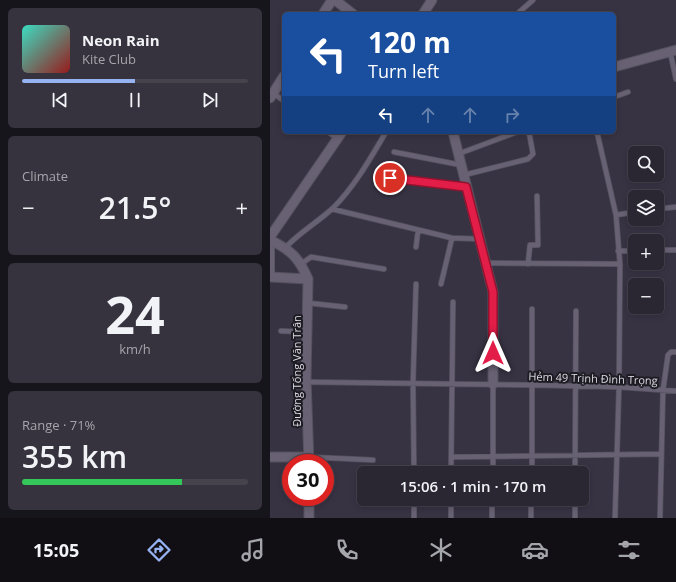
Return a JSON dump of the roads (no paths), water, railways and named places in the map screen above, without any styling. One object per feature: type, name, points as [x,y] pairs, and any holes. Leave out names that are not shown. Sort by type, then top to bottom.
[{"type":"street","points":[[324,12],[332,0]]},
{"type":"street","points":[[335,0],[350,12]]},
{"type":"street","points":[[424,12],[432,0]]},
{"type":"street","points":[[616,66],[673,50]]},
{"type":"street","points":[[271,96],[282,79]]},
{"type":"street","points":[[454,134],[466,187],[493,292],[493,384]]},
{"type":"street","points":[[271,277],[308,279],[301,264],[286,247],[271,240],[339,135]]},
{"type":"street","name":"Đường Tống Văn Trân","points":[[308,279],[306,382],[309,454]]},
{"type":"street","points":[[270,457],[282,458]]},
{"type":"street","points":[[309,506],[309,518]]},
{"type":"lane","points":[[518,12],[533,0]]},
{"type":"lane","points":[[673,50],[676,80]]},
{"type":"lane","points":[[616,96],[628,92]]},
{"type":"lane","points":[[271,96],[282,100]]},
{"type":"lane","points":[[286,247],[297,235],[332,209],[352,187],[385,134]]},
{"type":"lane","points":[[458,154],[512,134]]},
{"type":"lane","points":[[464,175],[528,159],[533,154],[528,134]]},
{"type":"lane","points":[[597,134],[616,215],[620,264],[620,387],[616,454],[615,518]]},
{"type":"lane","points":[[394,152],[461,165]]},
{"type":"lane","points":[[390,178],[466,187]]},
{"type":"lane","points":[[528,264],[530,245],[538,245],[537,196]]},
{"type":"lane","points":[[664,208],[676,207]]},
{"type":"lane","points":[[332,209],[452,238],[480,239]]},
{"type":"lane","points":[[616,215],[628,213]]},
{"type":"lane","points":[[416,246],[418,231]]},
{"type":"lane","points":[[441,284],[452,238]]},
{"type":"lane","points":[[271,240],[271,277]]},
{"type":"lane","points":[[664,250],[676,250]]},
{"type":"lane","points":[[618,251],[628,251]]},
{"type":"lane","points":[[301,264],[311,257],[384,269]]},
{"type":"lane","points":[[486,263],[620,264]]},
{"type":"lane","points":[[414,466],[412,383],[416,284]]},
{"type":"lane","points":[[452,466],[451,384],[453,302]]},
{"type":"lane","points":[[308,303],[345,307]]},
{"type":"lane","points":[[532,309],[532,466]]},
{"type":"lane","points":[[575,466],[576,311]]},
{"type":"lane","points":[[281,331],[308,332]]},
{"type":"lane","points":[[660,518],[663,390],[668,355],[675,352]]},
{"type":"lane","name":"Hẻm 49 Trịnh Đình Trọng","points":[[306,382],[620,387],[676,391]]},
{"type":"lane","points":[[492,466],[493,384]]},
{"type":"lane","points":[[452,457],[661,454]]},
{"type":"lane","points":[[334,460],[373,460]]},
{"type":"lane","points":[[414,506],[414,518]]},
{"type":"lane","points":[[451,506],[451,518]]},
{"type":"lane","points":[[492,506],[492,518]]},
{"type":"lane","points":[[531,506],[531,518]]},
{"type":"lane","points":[[575,506],[575,518]]}]
